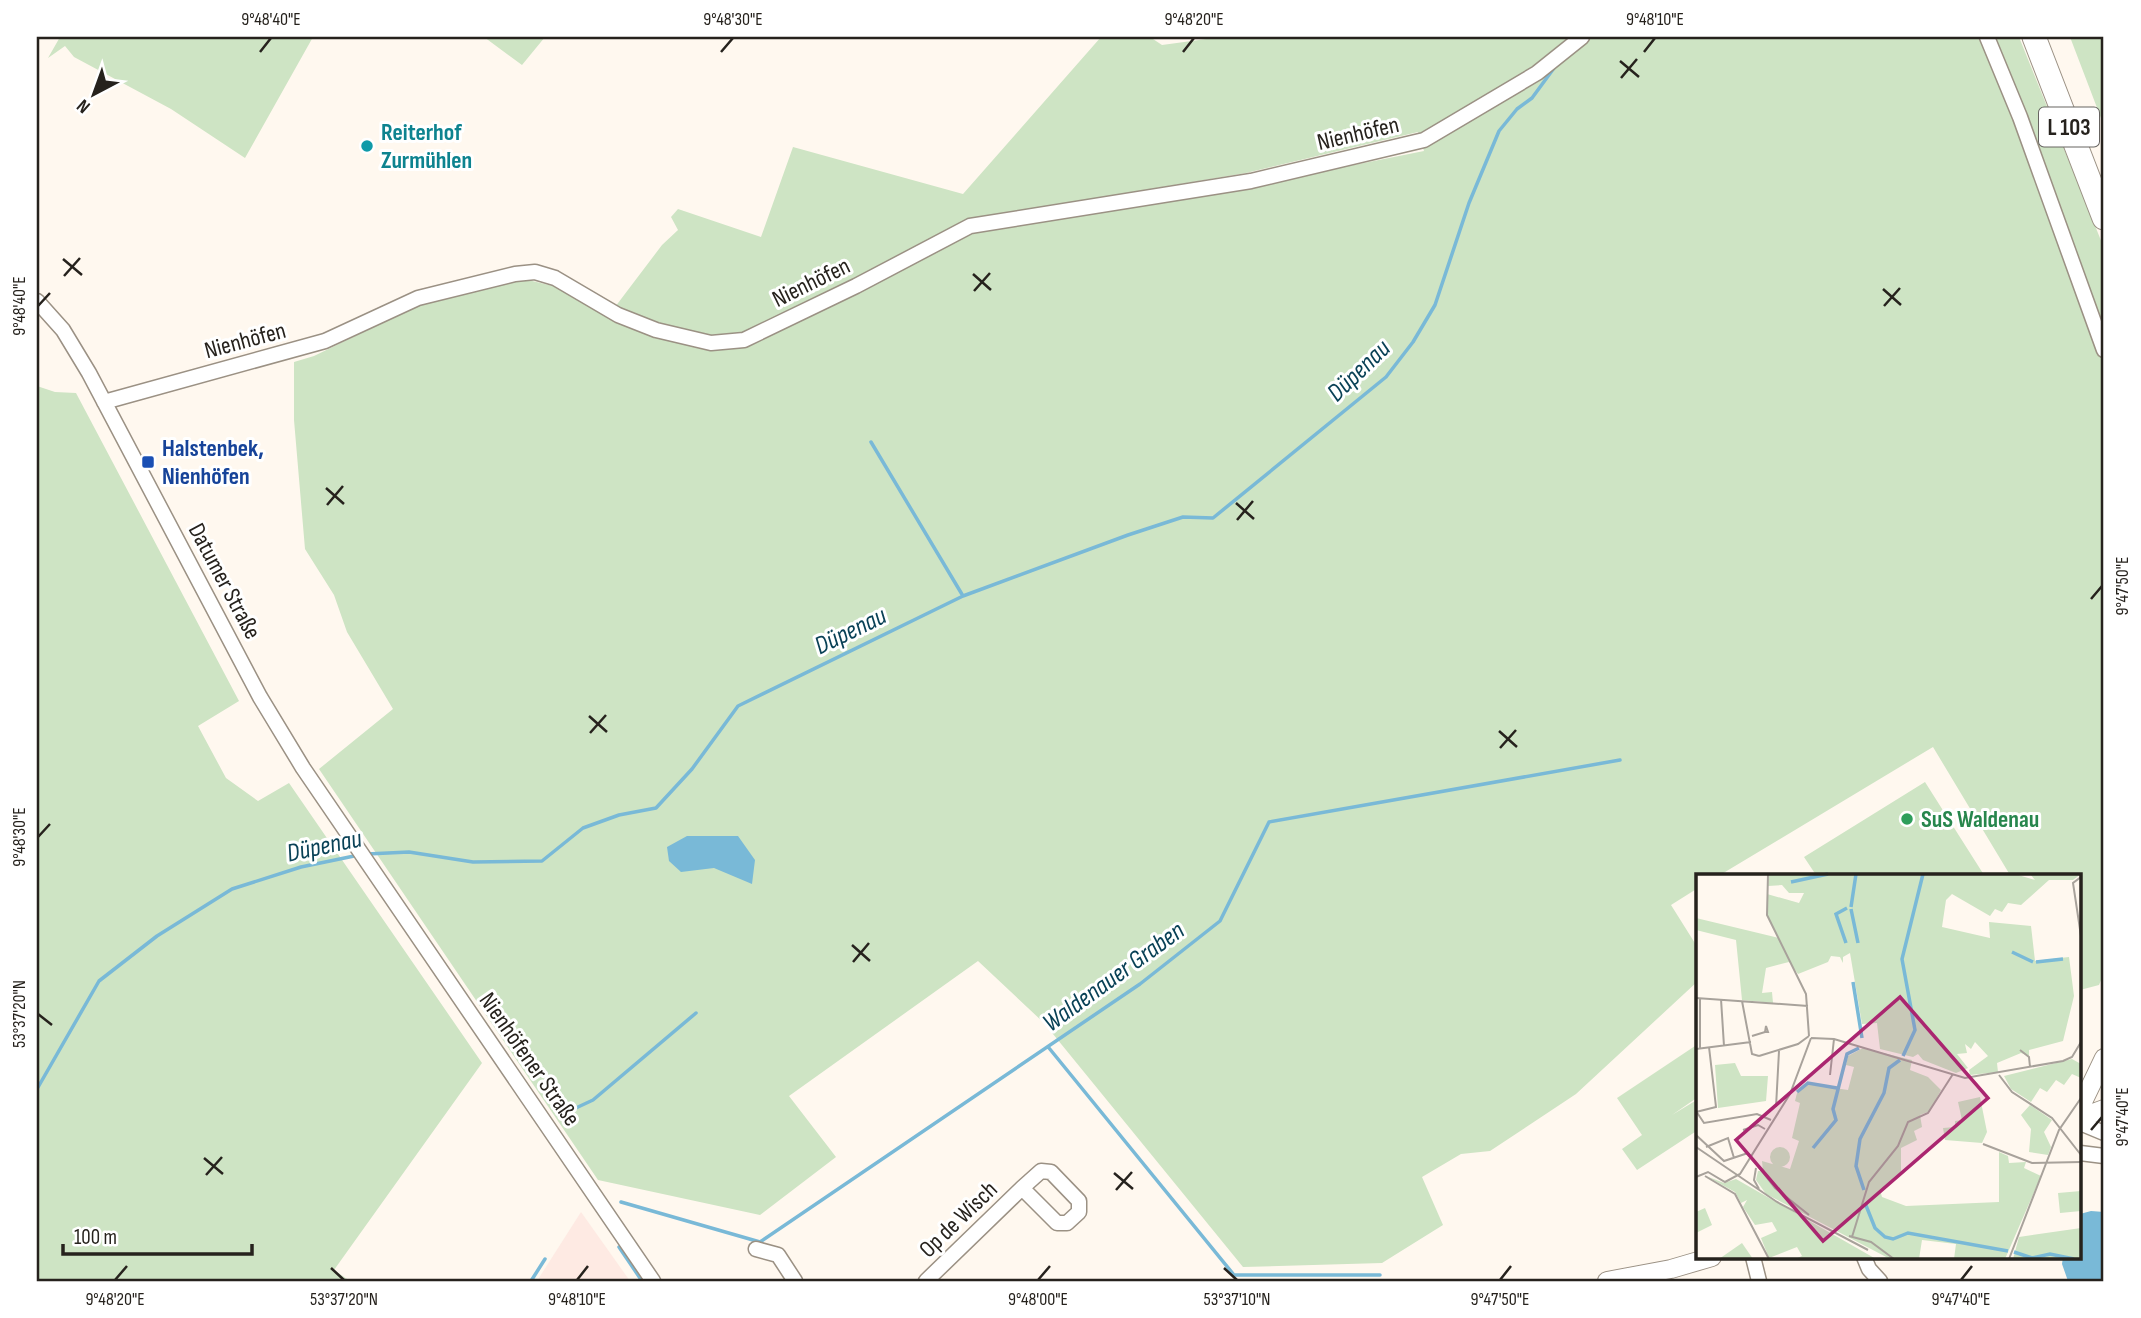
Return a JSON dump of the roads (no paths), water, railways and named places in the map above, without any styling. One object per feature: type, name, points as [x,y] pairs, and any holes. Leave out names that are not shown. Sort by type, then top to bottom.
[{"type":"main road","name":"L 103","points":[[2034,37],[2104,218]]},
{"type":"street","points":[[1987,37],[2020,117],[2104,350]]},
{"type":"street","name":"Nienhöfen","points":[[104,402],[325,341],[418,298],[515,274],[535,272],[555,278],[618,314],[656,331],[711,342],[744,340],[856,286],[970,226],[1251,181],[1424,140],[1537,73],[1578,39]]},
{"type":"street","name":"Datumer Straße","points":[[37,302],[63,330],[260,697],[367,864]]},
{"type":"street","name":"Nienhöfener Straße","points":[[367,864],[653,1281]]},
{"type":"street","points":[[2082,1104],[2104,1058]]},
{"type":"street","points":[[2082,1119],[2104,1108]]},
{"type":"street","points":[[2082,1121],[2104,1133]]},
{"type":"street","points":[[2082,1153],[2104,1156]]},
{"type":"street","name":"Op de Wisch","points":[[926,1281],[1022,1188]]},
{"type":"street","points":[[756,1249],[778,1255],[795,1281]]},
{"type":"street","points":[[1607,1281],[1671,1269],[1709,1258]]},
{"type":"street","points":[[1753,1258],[1759,1281]]},
{"type":"street","points":[[1864,1258],[1869,1269],[1880,1281]]},
{"type":"water","points":[[687,836],[738,836],[755,860],[752,884],[714,868],[681,872],[669,861],[667,847]]},
{"type":"water","points":[[2104,1212],[2104,1281],[2068,1281],[2062,1264],[2063,1258],[2082,1258],[2082,1213]]},
{"type":"waterway","name":"Düpenau","points":[[367,854],[409,852],[473,862],[542,861],[583,828],[619,815],[656,808],[692,769],[738,706],[963,596],[1183,517],[1213,518],[1386,377],[1413,342],[1435,305],[1469,203],[1499,131],[1517,109],[1532,98],[1557,64]]},
{"type":"waterway","points":[[871,442],[963,596]]},
{"type":"waterway","name":"Waldenauer Graben","points":[[621,1202],[760,1242],[1140,984],[1220,921],[1269,822],[1620,760]]},
{"type":"waterway","name":"Düpenau","points":[[37,1089],[99,981],[157,936],[232,889],[301,867],[359,855]]},
{"type":"waterway","points":[[563,1114],[593,1100],[696,1013]]},
{"type":"waterway","points":[[1049,1048],[1234,1275],[1380,1275]]},
{"type":"waterway","points":[[619,1247],[642,1281]]},
{"type":"waterway","name":"Waldenauer Graben","points":[[531,1281],[545,1259]]},
{"type":"place","name":"Reiterhof Zurmühlen","points":[[367,146]]},
{"type":"place","name":"Halstenbek, Nienhöfen","points":[[148,462]]},
{"type":"place","name":"SuS Waldenau","points":[[1907,819]]}]
